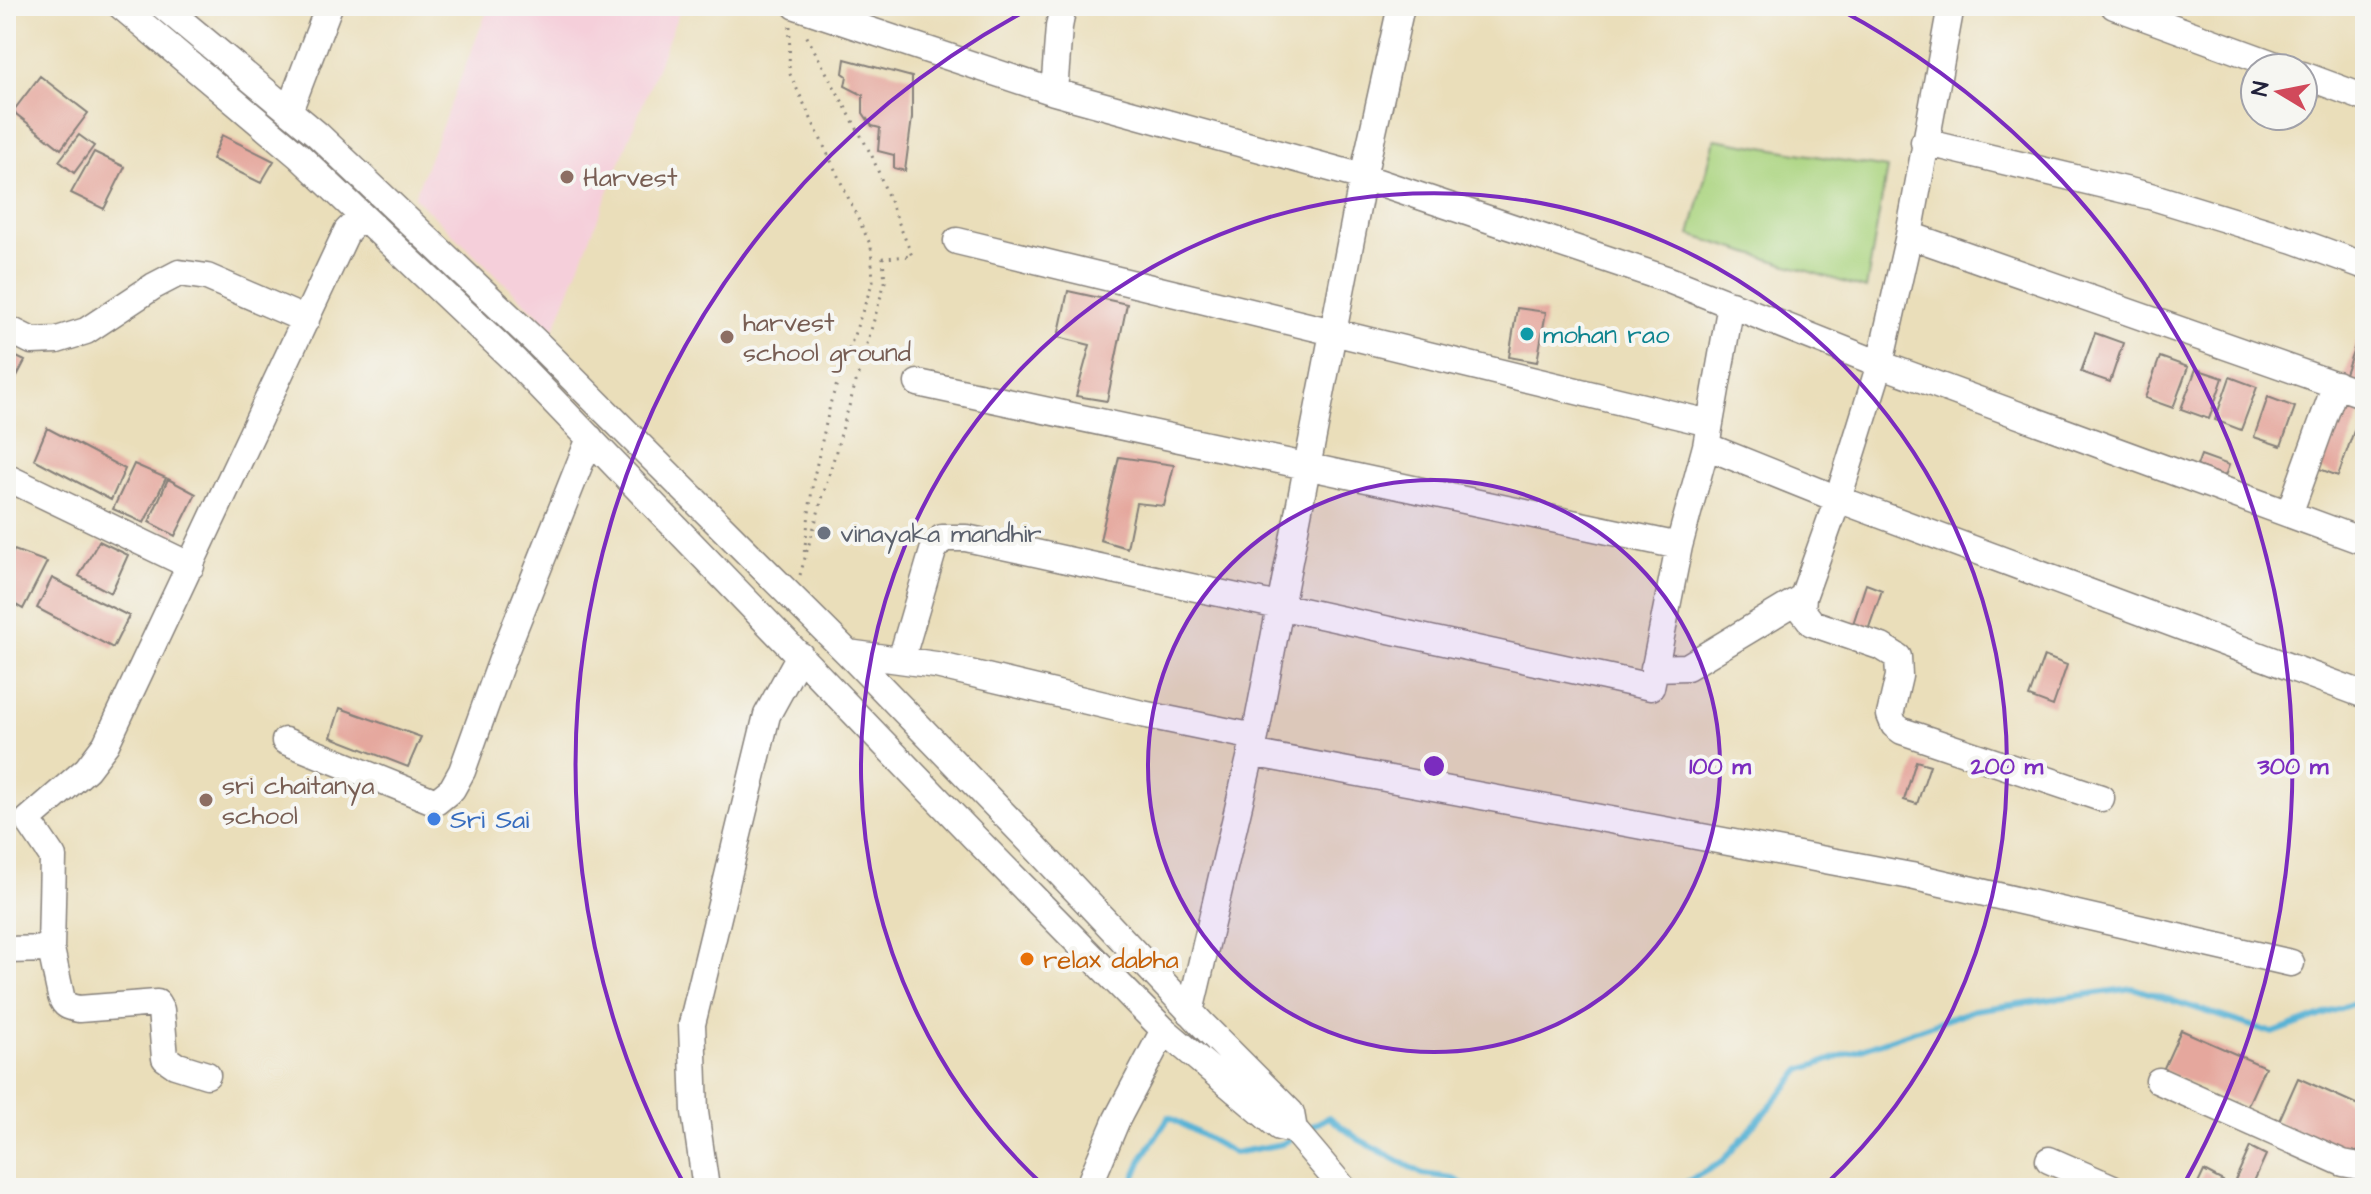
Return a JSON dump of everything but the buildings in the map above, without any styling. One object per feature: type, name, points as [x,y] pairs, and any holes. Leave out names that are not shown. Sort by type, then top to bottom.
[{"type":"street","points":[[121,6],[299,156],[515,361],[1164,1030],[1279,1127],[1294,1130]]},
{"type":"street","points":[[163,6],[318,135],[535,341],[848,653],[1190,1012],[1291,1113],[1294,1130],[1343,1188]]},
{"type":"street","points":[[289,111],[329,6]]},
{"type":"street","points":[[1054,92],[1063,6]]},
{"type":"street","points":[[1190,1012],[1253,745],[1363,177],[1401,6]]},
{"type":"street","points":[[1951,6],[1909,235],[1880,364],[1838,499],[1803,597],[1802,610],[1812,623],[1882,647],[1898,657],[1899,676],[1890,715],[1894,725],[1902,731],[2101,798]]},
{"type":"street","points":[[2114,6],[2240,52]]},
{"type":"street","points":[[793,13],[1054,92],[1363,177],[1669,280],[1880,364],[2365,542]]},
{"type":"street","points":[[2319,81],[2365,98]]},
{"type":"street","points":[[1924,142],[2150,196],[2294,240],[2365,266]]},
{"type":"street","points":[[207,1075],[175,1065],[165,1058],[161,1010],[157,1003],[79,1009],[68,1007],[63,1002],[51,949],[53,857],[17,821],[87,769],[106,744],[347,231],[362,216]]},
{"type":"street","points":[[1909,235],[2365,395]]},
{"type":"street","points":[[957,241],[1335,331],[1708,434],[1838,499],[2365,695]]},
{"type":"street","points":[[6,328],[32,341],[57,340],[86,331],[179,273],[207,277],[306,320]]},
{"type":"street","points":[[901,660],[933,551],[942,538],[966,538],[1651,687],[1679,546],[1708,434],[1731,304]]},
{"type":"street","points":[[918,383],[1679,546]]},
{"type":"street","points":[[2289,514],[2336,384]]},
{"type":"street","points":[[285,741],[436,802],[452,789],[462,771],[504,654],[590,438]]},
{"type":"street","points":[[6,477],[191,566]]},
{"type":"street","points":[[1654,668],[1687,667],[1803,597]]},
{"type":"street","points":[[848,653],[936,665],[1142,714],[1253,745],[1911,876],[2291,963]]},
{"type":"street","points":[[706,1188],[695,1112],[692,1024],[767,715],[800,655]]},
{"type":"street","points":[[6,950],[51,949]]},
{"type":"street","points":[[1088,1188],[1117,1119],[1164,1030]]},
{"type":"street","points":[[2159,1081],[2343,1163],[2365,1168],[2357,1188]]},
{"type":"street","points":[[2049,1160],[2113,1188]]},
{"type":"path","points":[[793,13],[789,72],[871,246],[873,281],[831,401],[813,481],[803,564]]},
{"type":"path","points":[[793,598],[885,282],[883,258],[912,256],[872,156],[804,32]]},
{"type":"shaded area","points":[[489,6],[681,7],[554,330],[414,197]]},
{"type":"green space","points":[[1715,139],[1887,168],[1866,289],[1690,235]]},
{"type":"waterway","points":[[1676,1188],[1722,1162],[1801,1070],[1974,1010],[2133,988],[2273,1033],[2365,999]]},
{"type":"waterway","points":[[1130,1188],[1144,1155],[1169,1117],[1234,1153],[1282,1144],[1292,1138]]},
{"type":"waterway","points":[[1305,1130],[1329,1117],[1358,1139],[1423,1174],[1452,1178],[1470,1188]]},
{"type":"place","name":"Harvest","points":[[567,177]]},
{"type":"place","name":"mohan rao","points":[[1527,334]]},
{"type":"place","name":"harvest school ground","points":[[727,337]]},
{"type":"place","name":"vinayaka mandhir","points":[[824,533]]},
{"type":"place","name":"sri chaitanya school","points":[[206,800]]},
{"type":"place","name":"Sri Sai","points":[[434,819]]},
{"type":"place","name":"relax dabha","points":[[1027,959]]}]
